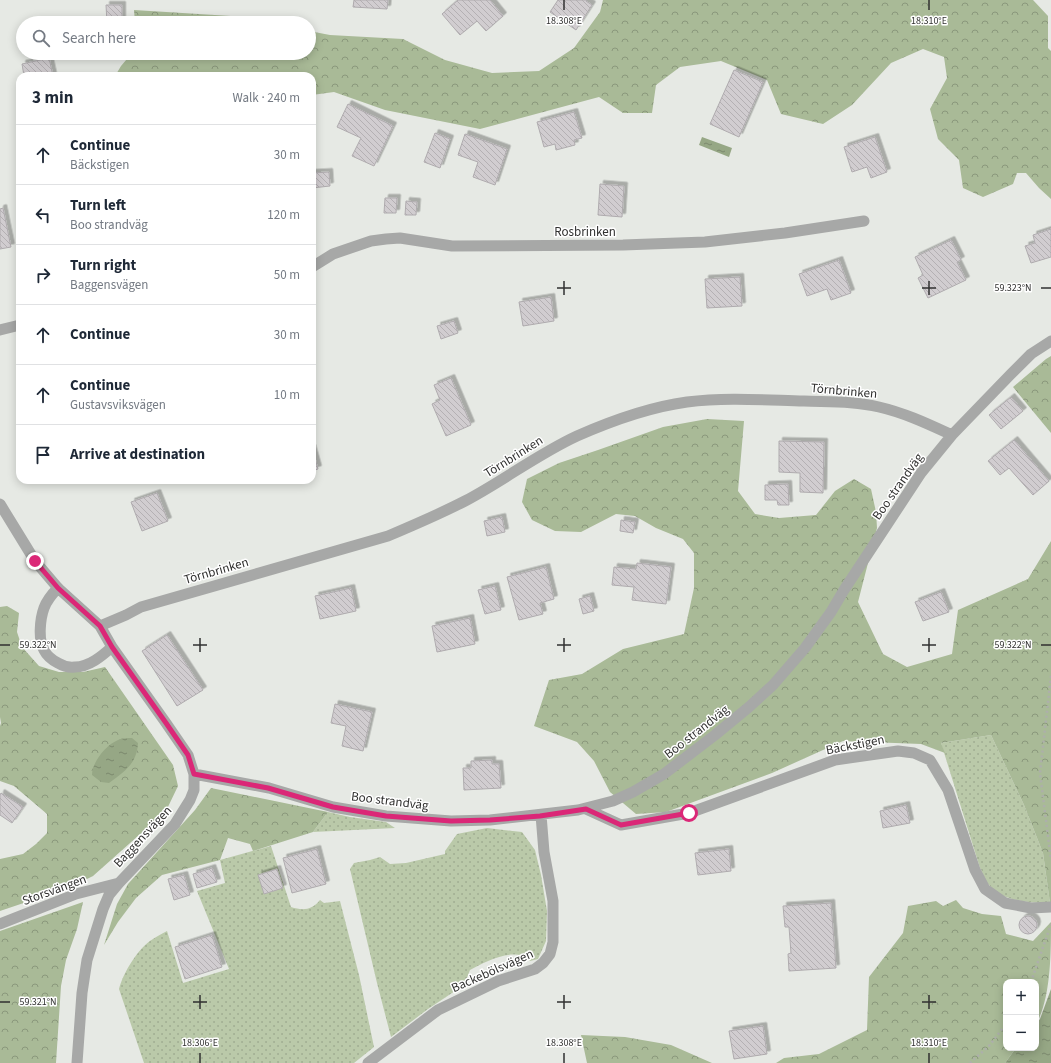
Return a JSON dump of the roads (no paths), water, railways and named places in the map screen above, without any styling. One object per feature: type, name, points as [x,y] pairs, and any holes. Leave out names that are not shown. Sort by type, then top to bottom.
[{"type":"street","name":"Rosbrinken","points":[[316,265],[334,254],[371,241],[386,239],[400,238],[452,246],[623,245],[705,242],[785,233],[864,221]]},
{"type":"street","points":[[0,330],[16,325]]},
{"type":"street","name":"Boo strandväg","points":[[194,774],[268,788],[333,807],[386,816],[451,821],[540,816],[586,809],[614,801],[633,792],[664,774],[749,707],[773,685],[805,648],[831,612],[921,473],[952,435],[1026,359],[1051,341]]},
{"type":"street","name":"Törnbrinken","points":[[100,626],[141,607],[388,536],[465,501],[555,447],[579,435],[615,421],[654,409],[685,402],[715,400],[783,400],[852,403],[878,406],[906,414],[952,435]]},
{"type":"street","name":"Baggensvägen","points":[[0,504],[35,561],[58,588],[100,626],[112,647],[188,755],[194,774],[194,790],[190,800],[175,824],[119,883],[109,895],[102,909],[87,960],[82,993],[77,1063]]},
{"type":"street","points":[[58,588],[50,597],[44,608],[42,621],[41,637],[44,650],[52,660],[65,667],[86,665],[112,647]]},
{"type":"street","name":"Bäckstigen","points":[[586,809],[621,825],[674,816],[689,813],[835,760],[898,750],[914,753],[930,760],[948,790],[975,870],[985,889],[1005,903],[1031,908],[1051,907]]},
{"type":"street","name":"Backebölsvägen","points":[[368,1063],[438,1010],[498,981],[535,969],[543,963],[550,954],[553,942],[553,901],[544,852],[540,816]]},
{"type":"street","name":"Storsvängen","points":[[0,924],[76,894],[119,883]]},
{"type":"water","points":[[702,137],[732,148],[729,157],[699,145]]},
{"type":"water","points":[[132,738],[138,743],[137,750],[135,757],[125,771],[109,783],[101,782],[92,775],[94,765],[104,750],[113,742],[120,739]]},
{"type":"water","points":[[1051,989],[1051,1063],[1005,1063],[1014,1051],[1039,1051],[1040,1019]]}]
